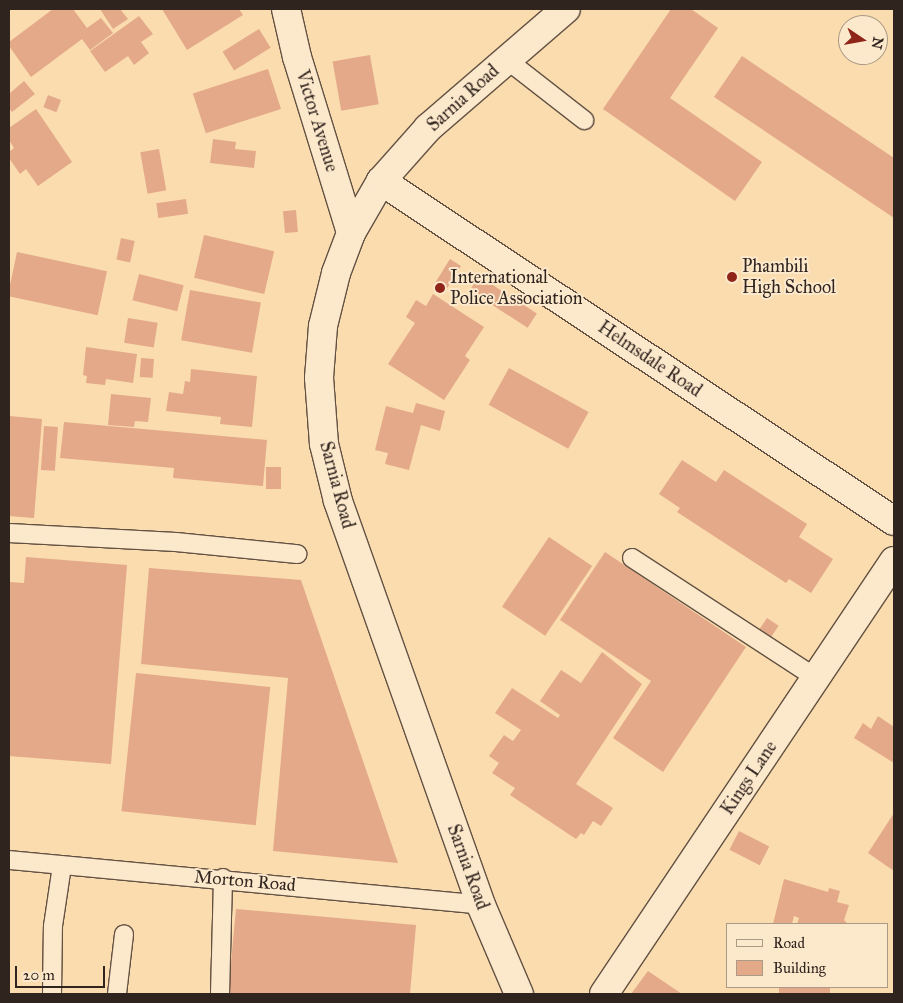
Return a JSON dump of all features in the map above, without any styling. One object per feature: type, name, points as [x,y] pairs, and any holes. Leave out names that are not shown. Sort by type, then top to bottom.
[{"type":"street","name":"Victor Avenue","points":[[286,9],[297,57],[351,233]]},
{"type":"street","name":"Sarnia Road","points":[[519,994],[481,905],[338,501],[324,444],[319,378],[323,326],[336,272],[351,233],[381,181],[428,128],[566,9]]},
{"type":"street","name":"Helmsdale Road","points":[[381,181],[894,521]]},
{"type":"street","name":"Kings Lane","points":[[604,994],[894,561]]},
{"type":"lane","points":[[507,60],[584,120]]},
{"type":"lane","points":[[9,534],[176,542],[297,554]]},
{"type":"lane","points":[[632,558],[816,678]]},
{"type":"lane","name":"Morton Road","points":[[9,860],[62,866],[223,878],[481,905]]},
{"type":"lane","points":[[52,994],[53,926],[62,866]]},
{"type":"lane","points":[[220,994],[223,878]]},
{"type":"lane","points":[[117,994],[124,934]]},
{"type":"building","points":[[53,9],[73,9],[87,28],[101,18],[113,33],[90,50],[82,39],[31,77],[9,46],[9,42]]},
{"type":"building","points":[[100,9],[120,9],[128,19],[113,29]]},
{"type":"building","points":[[162,9],[239,9],[243,15],[187,50]]},
{"type":"building","points":[[671,9],[691,9],[718,28],[670,98],[762,162],[735,201],[603,109]]},
{"type":"building","points":[[139,16],[153,34],[141,42],[149,53],[134,65],[128,56],[105,72],[90,51]]},
{"type":"building","points":[[259,29],[271,48],[234,70],[223,52]]},
{"type":"building","points":[[370,55],[379,104],[341,111],[333,62]]},
{"type":"building","points":[[742,56],[894,158],[894,218],[714,97]]},
{"type":"building","points":[[268,69],[281,109],[206,133],[193,93]]},
{"type":"building","points":[[24,81],[35,94],[12,112],[9,108],[9,94]]},
{"type":"building","points":[[48,95],[61,100],[56,112],[43,107]]},
{"type":"building","points":[[36,109],[72,162],[38,186],[26,169],[20,174],[9,158],[9,152],[14,148],[9,140],[9,128]]},
{"type":"building","points":[[213,139],[236,142],[235,149],[256,151],[254,168],[210,163]]},
{"type":"building","points":[[159,149],[166,190],[148,194],[140,152]]},
{"type":"building","points":[[186,199],[188,214],[158,218],[156,203]]},
{"type":"building","points":[[296,210],[298,232],[285,233],[283,211]]},
{"type":"building","points":[[204,235],[274,251],[264,294],[194,278]]},
{"type":"building","points":[[121,238],[135,241],[130,262],[116,260]]},
{"type":"building","points":[[17,252],[107,271],[98,315],[9,296]]},
{"type":"building","points":[[450,259],[461,266],[447,289],[436,282]]},
{"type":"building","points":[[139,274],[184,285],[177,311],[132,300]]},
{"type":"building","points":[[479,276],[537,314],[528,328],[470,290]]},
{"type":"building","points":[[190,290],[261,303],[252,353],[181,340]]},
{"type":"building","points":[[433,294],[484,327],[465,356],[470,360],[444,400],[388,364],[415,323],[406,317],[416,300],[426,306]]},
{"type":"building","points":[[128,318],[158,323],[154,347],[124,343]]},
{"type":"building","points":[[86,347],[137,354],[133,383],[106,379],[105,385],[86,383],[87,376],[83,375]]},
{"type":"building","points":[[141,358],[154,359],[153,378],[140,377]]},
{"type":"building","points":[[509,368],[589,412],[568,449],[489,405]]},
{"type":"building","points":[[191,369],[257,376],[252,427],[220,424],[221,417],[166,411],[169,392],[183,394],[185,381],[190,382]]},
{"type":"building","points":[[111,394],[151,398],[148,422],[135,421],[134,427],[108,425]]},
{"type":"building","points":[[416,403],[445,411],[440,431],[421,425],[409,470],[385,464],[388,453],[375,450],[386,406],[413,413]]},
{"type":"building","points":[[9,416],[42,419],[34,518],[9,516]]},
{"type":"building","points":[[64,422],[267,440],[263,486],[173,478],[174,468],[60,458]]},
{"type":"building","points":[[44,426],[58,427],[55,471],[41,470]]},
{"type":"building","points":[[682,460],[716,482],[724,470],[807,524],[799,537],[833,559],[811,593],[789,579],[786,583],[677,512],[680,508],[659,494]]},
{"type":"building","points":[[266,467],[281,467],[281,489],[266,489]]},
{"type":"building","points":[[549,537],[592,566],[545,636],[502,607]]},
{"type":"building","points":[[605,552],[746,647],[663,772],[613,738],[651,681],[560,620]]},
{"type":"building","points":[[26,557],[127,565],[111,764],[9,756],[9,582],[24,583]]},
{"type":"building","points":[[149,568],[301,580],[398,863],[273,851],[288,678],[141,664]]},
{"type":"building","points":[[767,618],[779,626],[771,637],[759,630]]},
{"type":"building","points":[[602,652],[642,684],[576,784],[613,808],[601,826],[593,821],[584,835],[581,833],[576,839],[510,795],[515,788],[492,773],[499,763],[489,756],[504,735],[513,741],[521,730],[495,713],[512,688],[558,718],[560,715],[540,701],[561,670],[581,683]]},
{"type":"building","points":[[136,673],[270,687],[256,825],[121,811]]},
{"type":"building","points":[[878,716],[894,727],[894,763],[854,738],[863,723],[871,729]]},
{"type":"building","points":[[894,813],[894,871],[868,853]]},
{"type":"building","points":[[739,831],[769,846],[760,865],[729,850]]},
{"type":"building","points":[[784,879],[828,892],[829,888],[840,891],[837,902],[849,905],[844,920],[847,923],[797,923],[799,918],[794,916],[792,923],[773,923]]},
{"type":"building","points":[[236,909],[416,925],[410,994],[228,994]]},
{"type":"building","points":[[648,971],[682,994],[631,994]]},
{"type":"building","points":[[779,988],[830,988],[830,994],[779,994]]},
{"type":"place","name":"Phambili High School","points":[[732,277]]},
{"type":"place","name":"International Police Association","points":[[440,288]]}]
